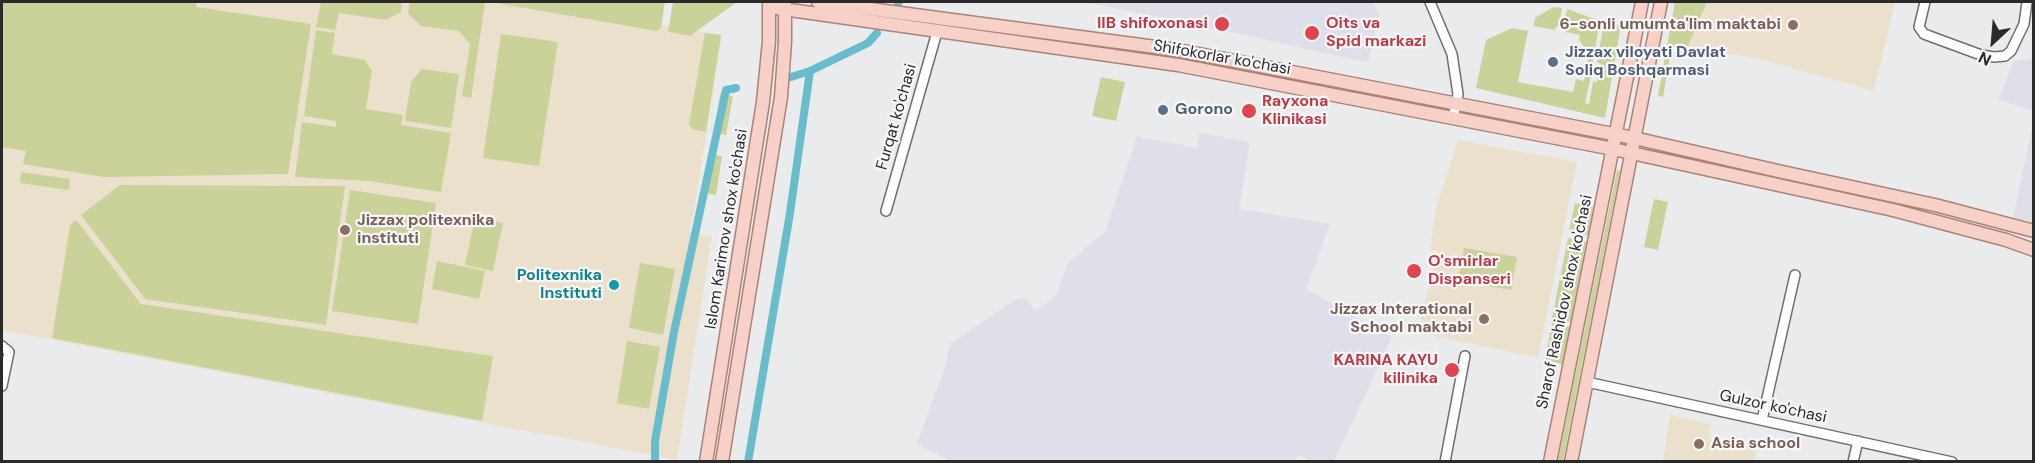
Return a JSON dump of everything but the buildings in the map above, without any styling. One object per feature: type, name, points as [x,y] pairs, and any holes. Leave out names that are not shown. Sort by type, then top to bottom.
[{"type":"main road","name":"Shifokorlar ko'chasi","points":[[818,2],[1178,50],[1616,134],[1935,205],[2034,231]]},
{"type":"main road","name":"Sharof Rashidov shox ko'chasi","points":[[1550,462],[1642,2]]},
{"type":"main road","name":"Sharof Rashidov shox ko'chasi","points":[[1571,462],[1661,2]]},
{"type":"main road","name":"Shifokorlar ko'chasi","points":[[769,4],[937,32],[1178,65],[1613,149],[1893,210],[2006,240],[2034,250]]},
{"type":"main road","name":"Islom Karimov shox ko'chasi","points":[[706,462],[763,102],[769,41],[769,4]]},
{"type":"main road","name":"Islom Karimov shox ko'chasi","points":[[722,462],[776,130],[782,86],[785,5]]},
{"type":"street","points":[[1430,2],[1452,54],[1458,94],[1453,119]]},
{"type":"street","points":[[1924,2],[1919,27],[1924,34],[1981,55],[1994,57],[2005,56],[2011,51],[2024,24],[2027,2]]},
{"type":"street","name":"Furqat ko'chasi","points":[[886,211],[937,32]]},
{"type":"street","points":[[1762,420],[1795,275]]},
{"type":"street","points":[[2,346],[9,352],[2,386]]},
{"type":"street","points":[[1445,462],[1465,356]]},
{"type":"street","name":"Gulzor ko'chasi","points":[[1587,382],[1952,462]]},
{"type":"street","points":[[1853,462],[1858,441]]},
{"type":"shaded area","name":"Jizzax politexnika instituti","points":[[2,2],[484,2],[589,13],[722,35],[689,232],[712,236],[677,460],[2,330]]},
{"type":"shaded area","name":"Oits va Spid markazi","points":[[1085,2],[1372,2],[1379,12],[1368,63]]},
{"type":"shaded area","name":"6-sonli umumta'lim maktabi","points":[[1707,2],[1895,2],[1874,91],[1756,58],[1687,48]]},
{"type":"shaded area","points":[[2033,59],[2033,111],[1998,100],[2014,61]]},
{"type":"shaded area","points":[[2033,123],[2033,222],[2013,219]]},
{"type":"shaded area","points":[[1200,133],[1250,142],[1239,209],[1330,224],[1306,289],[1392,337],[1334,461],[1312,461],[1298,455],[1294,462],[953,462],[917,444],[945,367],[950,344],[1015,300],[1026,298],[1035,311],[1056,296],[1068,263],[1105,232],[1137,136],[1197,148]]},
{"type":"shaded area","points":[[1458,140],[1577,162],[1538,358],[1418,332],[1437,251],[1430,250],[1436,207]]},
{"type":"shaded area","name":"Asia school","points":[[1670,415],[1711,424],[1708,438],[1756,449],[1754,461],[1663,461]]},
{"type":"green space","points":[[2,2],[196,2],[196,7],[311,24],[288,174],[104,177],[23,164],[26,151],[2,147]]},
{"type":"green space","points":[[321,2],[402,2],[401,12],[385,20],[339,13],[335,30],[316,27]]},
{"type":"green space","points":[[410,2],[485,2],[471,98],[462,96],[470,44],[459,31],[421,26],[408,13]]},
{"type":"green space","points":[[490,2],[665,2],[661,27],[657,31]]},
{"type":"green space","points":[[673,2],[737,2],[690,36],[668,32]]},
{"type":"green space","points":[[1675,2],[1707,2],[1687,48],[1672,45],[1663,97],[1658,96]]},
{"type":"green space","points":[[1553,7],[1562,8],[1559,27],[1556,26],[1555,30],[1534,26],[1535,18]]},
{"type":"green space","points":[[1567,9],[1600,21],[1592,66],[1587,65],[1588,59],[1582,58],[1584,47],[1579,40],[1580,35],[1566,32],[1566,28],[1563,27]]},
{"type":"green space","points":[[1604,22],[1621,25],[1605,118],[1476,88],[1486,40],[1512,28],[1528,31],[1518,82],[1573,92],[1576,79],[1584,81],[1585,75],[1591,76],[1585,103],[1589,104],[1593,81],[1597,82],[1601,64],[1597,62]]},
{"type":"green space","points":[[316,30],[335,33],[332,54],[365,60],[372,71],[366,109],[403,115],[401,125],[451,133],[441,192],[369,181],[295,177],[302,122],[336,127],[336,121],[304,116]]},
{"type":"green space","points":[[705,33],[721,35],[706,132],[692,129],[689,125]]},
{"type":"green space","points":[[501,34],[558,42],[539,166],[483,158]]},
{"type":"green space","points":[[422,69],[459,74],[451,128],[405,121],[411,82]]},
{"type":"green space","points":[[1101,77],[1125,82],[1116,121],[1092,116]]},
{"type":"green space","points":[[720,94],[733,96],[726,135],[714,133]]},
{"type":"green space","points":[[710,154],[722,156],[716,195],[704,193]]},
{"type":"green space","points":[[1617,170],[1620,171],[1563,461],[1558,461]]},
{"type":"green space","points":[[21,172],[70,179],[69,190],[20,183]]},
{"type":"green space","points":[[120,185],[345,186],[326,325],[145,299],[81,215]]},
{"type":"green space","points":[[350,190],[436,203],[418,324],[332,311]]},
{"type":"green space","points":[[1654,199],[1668,202],[1658,250],[1644,247]]},
{"type":"green space","points":[[1575,203],[1593,207],[1588,235],[1569,231]]},
{"type":"green space","points":[[475,217],[503,223],[493,271],[465,265]]},
{"type":"green space","points":[[77,221],[141,304],[493,356],[482,421],[52,338],[70,226]]},
{"type":"green space","points":[[1568,238],[1586,242],[1571,322],[1552,318]]},
{"type":"green space","points":[[1464,248],[1517,257],[1511,290],[1458,281]]},
{"type":"green space","points":[[437,261],[485,271],[479,299],[432,289]]},
{"type":"green space","points":[[640,263],[675,269],[663,335],[629,328]]},
{"type":"green space","points":[[1552,323],[1570,327],[1562,364],[1545,360]]},
{"type":"green space","points":[[627,341],[660,347],[649,409],[617,403]]},
{"type":"waterway","points":[[791,77],[810,71],[868,43],[877,33]]},
{"type":"waterway","points":[[748,462],[790,213],[810,71]]},
{"type":"waterway","points":[[655,462],[655,441],[674,332],[726,90],[736,88]]},
{"type":"place","name":"IIB shifoxonasi","points":[[1222,24]]},
{"type":"place","name":"6-sonli umumta'lim maktabi","points":[[1793,25]]},
{"type":"place","name":"Oits va Spid markazi","points":[[1312,33]]},
{"type":"place","name":"Jizzax viloyati Davlat Soliq Boshqarmasi","points":[[1553,62]]},
{"type":"place","name":"Gorono","points":[[1163,110]]},
{"type":"place","name":"Rayxona Klinikasi","points":[[1249,111]]},
{"type":"place","name":"Jizzax politexnika instituti","points":[[345,230]]},
{"type":"place","name":"O'smirlar Dispanseri","points":[[1414,271]]},
{"type":"place","name":"Politexnika Instituti","points":[[614,285]]},
{"type":"place","name":"Jizzax Interational School maktabi","points":[[1484,319]]},
{"type":"place","name":"KARINA KAYU kilinika","points":[[1452,370]]},
{"type":"place","name":"Asia school","points":[[1699,444]]}]
